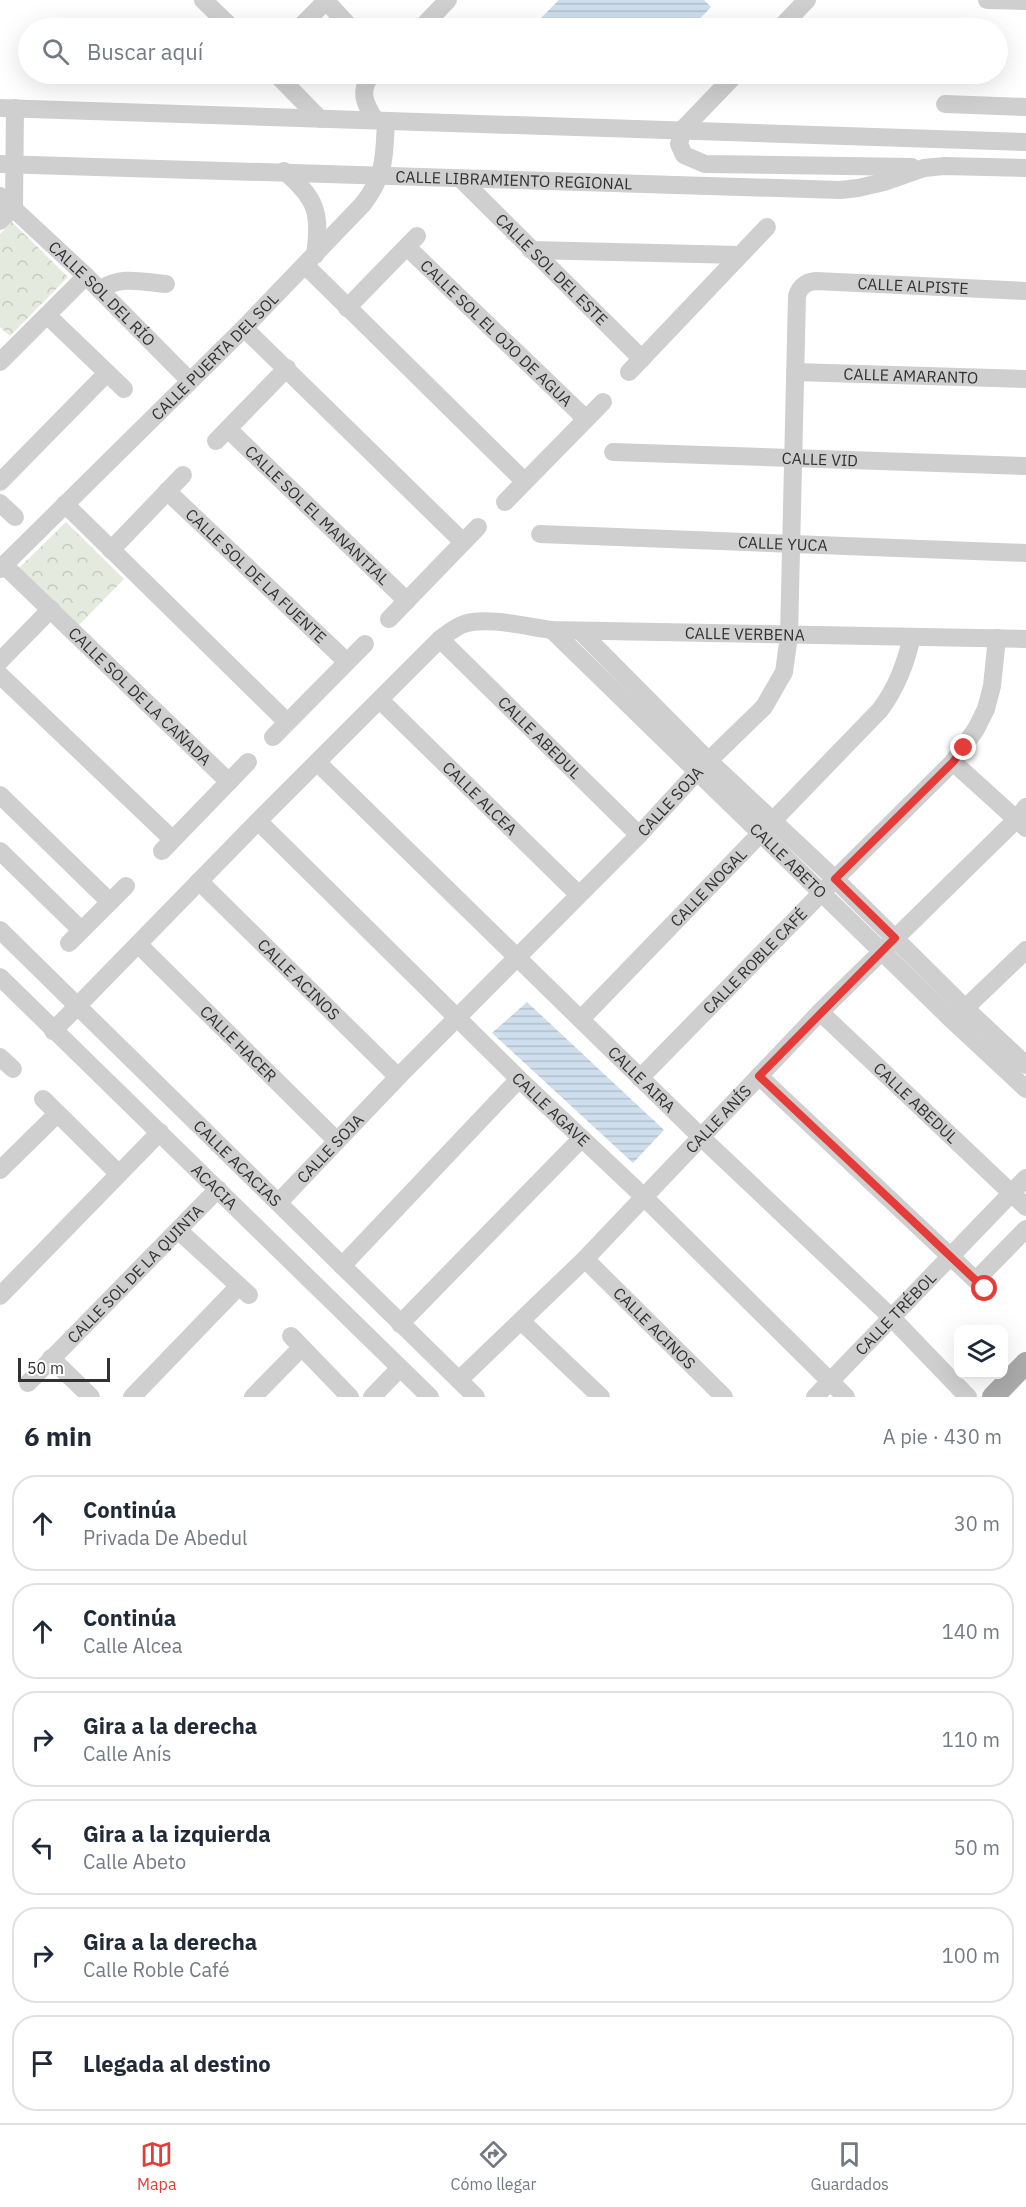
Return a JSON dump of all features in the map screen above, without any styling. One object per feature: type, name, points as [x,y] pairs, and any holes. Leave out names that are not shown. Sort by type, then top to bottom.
[{"type":"main road","points":[[993,1397],[1026,1363]]},
{"type":"street","points":[[309,18],[327,0],[342,18]]},
{"type":"street","points":[[431,18],[448,0]]},
{"type":"street","points":[[790,18],[807,0]]},
{"type":"street","points":[[987,0],[1026,1]]},
{"type":"street","points":[[210,2],[224,18]]},
{"type":"street","points":[[286,84],[320,118]]},
{"type":"street","points":[[366,84],[365,104],[381,121]]},
{"type":"street","points":[[726,84],[683,129],[680,144],[684,155],[705,164],[924,168]]},
{"type":"street","points":[[945,104],[1026,107]]},
{"type":"street","points":[[0,221],[7,202],[7,108],[1026,142]]},
{"type":"street","name":"CALLE PUERTA DEL SOL","points":[[2,567],[244,328],[363,204],[381,176],[381,121]]},
{"type":"street","name":"CALLE LIBRAMIENTO REGIONAL","points":[[8,164],[840,190],[858,188],[924,168],[944,166],[1026,168]]},
{"type":"street","points":[[284,171],[312,201],[317,228],[310,260],[347,308],[524,481]]},
{"type":"street","name":"CALLE SOL DEL ESTE","points":[[461,179],[642,359]]},
{"type":"street","name":"CALLE SOL DEL RÍO","points":[[7,202],[86,276],[190,381]]},
{"type":"street","points":[[629,372],[767,227]]},
{"type":"street","name":"CALLE SOL EL OJO DE AGUA","points":[[347,308],[412,242],[586,419]]},
{"type":"street","points":[[531,250],[740,255]]},
{"type":"street","points":[[0,362],[86,276]]},
{"type":"street","points":[[100,290],[110,282],[118,280],[166,284]]},
{"type":"street","name":"CALLE ALPISTE","points":[[801,288],[805,284],[816,281],[1026,291]]},
{"type":"street","name":"CALLE SOJA","points":[[279,1202],[398,1077],[639,835],[703,766],[764,707],[776,690],[784,672],[789,636],[797,296],[801,288]]},
{"type":"street","points":[[47,315],[124,389]]},
{"type":"street","points":[[244,328],[463,543]]},
{"type":"street","name":"CALLE SOL EL MANANTIAL","points":[[287,368],[222,435],[407,601]]},
{"type":"street","name":"CALLE AMARANTO","points":[[795,372],[1026,380]]},
{"type":"street","points":[[0,482],[107,374]]},
{"type":"street","name":"CALLE SOL EL OJO DE AGUA","points":[[505,502],[603,402]]},
{"type":"street","name":"CALLE VID","points":[[613,452],[1026,466]]},
{"type":"street","points":[[111,550],[183,475]]},
{"type":"street","name":"CALLE SOL DE LA FUENTE","points":[[167,491],[346,661]]},
{"type":"street","points":[[0,502],[15,517]]},
{"type":"street","points":[[65,504],[287,722]]},
{"type":"street","points":[[389,619],[478,527]]},
{"type":"street","name":"CALLE YUCA","points":[[540,534],[1026,553]]},
{"type":"street","name":"CALLE SOL DE LA CAÑADA","points":[[2,567],[51,609],[229,782]]},
{"type":"street","points":[[0,661],[51,609]]},
{"type":"street","name":"CALLE VERBENA","points":[[440,639],[464,624],[488,622],[580,631],[1026,639]]},
{"type":"street","name":"CALLE ABETO","points":[[552,630],[703,766],[828,885],[958,1014],[1026,1089]]},
{"type":"street","name":"CALLE ABETO","points":[[580,631],[703,766]]},
{"type":"street","name":"CALLE NOGAL","points":[[581,1019],[884,704],[898,683],[906,663],[912,637]]},
{"type":"street","name":"CALLE ROBLE CAFÉ","points":[[640,1078],[828,885],[953,762],[976,729],[986,709],[992,686],[997,638]]},
{"type":"street","points":[[53,1031],[440,639]]},
{"type":"street","name":"CALLE ABEDUL","points":[[440,639],[639,835]]},
{"type":"street","points":[[273,737],[365,644]]},
{"type":"street","points":[[0,675],[167,845],[248,762]]},
{"type":"street","name":"CALLE ALCEA","points":[[380,700],[579,895]]},
{"type":"street","name":"CALLE AIRA","points":[[317,762],[702,1138],[891,1317],[968,1397]]},
{"type":"street","points":[[953,762],[1023,818]]},
{"type":"street","points":[[0,795],[110,902]]},
{"type":"street","name":"CALLE ANÍS","points":[[459,1380],[585,1259],[820,1012],[1023,818]]},
{"type":"street","name":"CALLE AGAVE","points":[[258,821],[846,1397]]},
{"type":"street","points":[[0,851],[75,937],[126,886]]},
{"type":"street","name":"CALLE ACINOS","points":[[199,881],[398,1077]]},
{"type":"street","name":"CALLE ACACIAS","points":[[0,930],[476,1397]]},
{"type":"street","name":"CALLE HACER","points":[[139,945],[337,1141]]},
{"type":"street","points":[[958,1014],[1026,950]]},
{"type":"street","name":"ACACIA","points":[[0,977],[430,1397]]},
{"type":"street","name":"CALLE ABEDUL","points":[[820,1012],[1026,1207]]},
{"type":"street","name":"CALLE ABETO","points":[[958,1014],[1026,1065]]},
{"type":"street","points":[[759,1076],[981,1285],[1026,1229]]},
{"type":"street","points":[[342,1266],[519,1079]]},
{"type":"street","points":[[43,1099],[119,1174]]},
{"type":"street","points":[[0,1170],[57,1114]]},
{"type":"street","points":[[0,1296],[160,1132]]},
{"type":"street","points":[[400,1324],[581,1138]]},
{"type":"street","name":"CALLE TRÉBOL","points":[[815,1397],[1026,1178]]},
{"type":"street","name":"CALLE SOL DE LA QUINTA","points":[[28,1383],[218,1188]]},
{"type":"street","points":[[132,1397],[244,1291],[178,1230]]},
{"type":"street","name":"CALLE ACINOS","points":[[585,1259],[724,1397]]},
{"type":"street","points":[[521,1321],[601,1397]]},
{"type":"street","points":[[253,1397],[296,1342],[350,1397]]},
{"type":"street","points":[[51,1358],[92,1397]]},
{"type":"street","points":[[372,1397],[399,1369]]},
{"type":"green space","points":[[12,222],[68,277],[10,336],[0,327],[0,234]]},
{"type":"green space","points":[[66,522],[124,579],[78,626],[19,568]]},
{"type":"water","points":[[559,0],[704,0],[711,7],[701,18],[541,18]]},
{"type":"water","points":[[527,1002],[664,1130],[633,1163],[492,1033]]},
{"type":"route","points":[[964,748],[953,762],[835,879],[895,938],[759,1076],[985,1289]]}]
